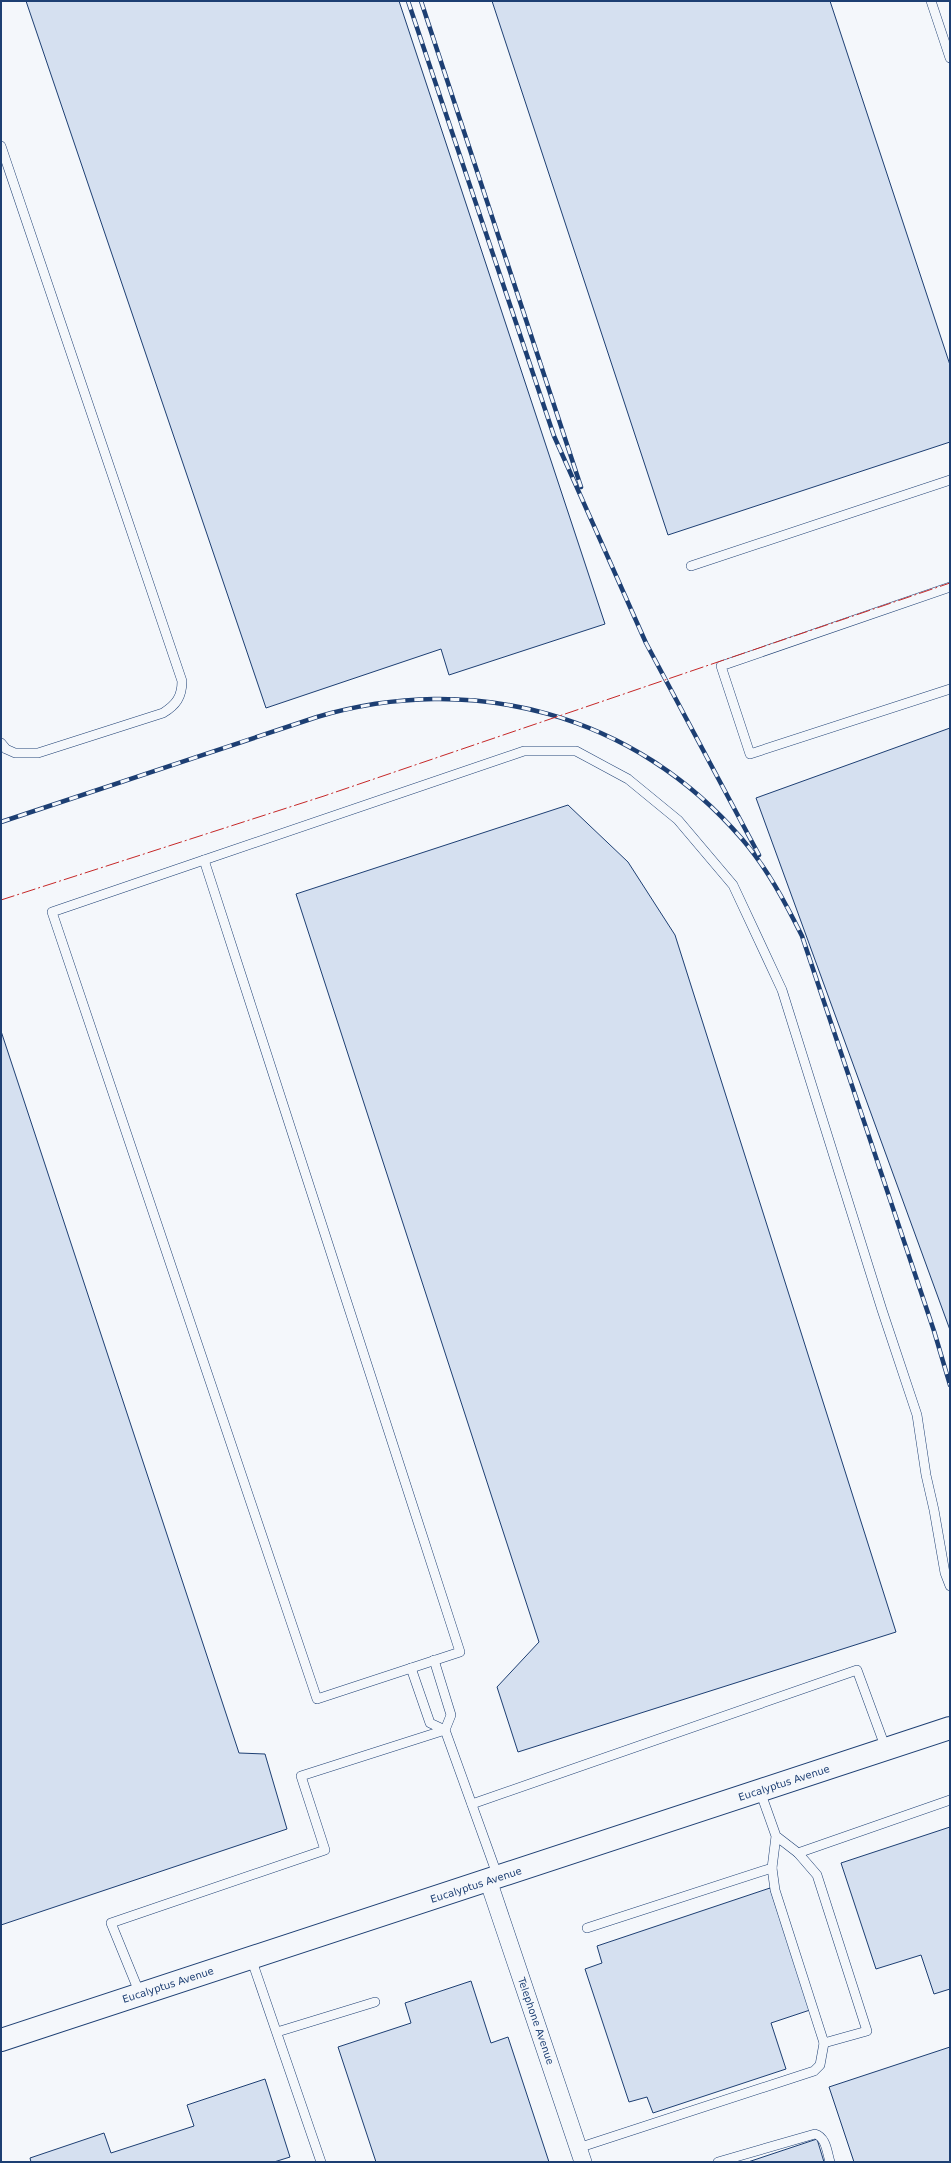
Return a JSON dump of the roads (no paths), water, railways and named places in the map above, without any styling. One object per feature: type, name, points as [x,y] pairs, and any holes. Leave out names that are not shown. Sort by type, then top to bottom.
[{"type":"street","name":"Eucalyptus Avenue","points":[[1,2040],[950,1728]]},
{"type":"street","name":"Telephone Avenue","points":[[493,1879],[581,2155]]},
{"type":"lane","points":[[931,1],[950,58]]},
{"type":"lane","points":[[1,146],[179,674],[182,690],[179,700],[163,713],[38,753],[16,753],[6,749],[1,743]]},
{"type":"lane","points":[[691,566],[950,480]]},
{"type":"lane","points":[[950,587],[721,666],[750,754],[950,689]]},
{"type":"lane","points":[[204,860],[460,1652],[317,1698],[52,912],[204,860],[524,751],[576,751],[628,779],[678,820],[733,885],[782,990],[882,1310],[917,1416],[926,1475],[945,1573],[950,1586]]},
{"type":"lane","points":[[434,1660],[451,1715],[446,1730],[472,1804],[493,1879]]},
{"type":"lane","points":[[411,1668],[430,1723],[446,1730]]},
{"type":"lane","points":[[472,1804],[857,1670],[886,1749]]},
{"type":"lane","points":[[140,1994],[111,1923],[325,1850],[302,1776],[446,1730]]},
{"type":"lane","points":[[581,2155],[814,2071],[820,2065],[824,2044],[775,1890],[772,1868],[776,1836],[760,1791]]},
{"type":"lane","points":[[798,1853],[950,1800]]},
{"type":"lane","points":[[776,1836],[798,1853],[817,1876],[867,2030],[824,2044]]},
{"type":"lane","points":[[587,1928],[772,1868]]},
{"type":"lane","points":[[251,1958],[321,2162]]},
{"type":"lane","points":[[277,2032],[375,2002]]},
{"type":"lane","points":[[718,2162],[815,2134],[820,2135],[824,2140],[830,2162]]},
{"type":"railway","points":[[408,1],[554,436],[646,643],[759,855]]},
{"type":"railway","points":[[421,1],[581,487]]},
{"type":"railway","points":[[1,822],[317,717],[376,704],[434,699],[492,702],[548,714],[602,733],[652,761],[699,796],[742,839],[767,873],[802,936],[934,1331],[950,1385]]}]
